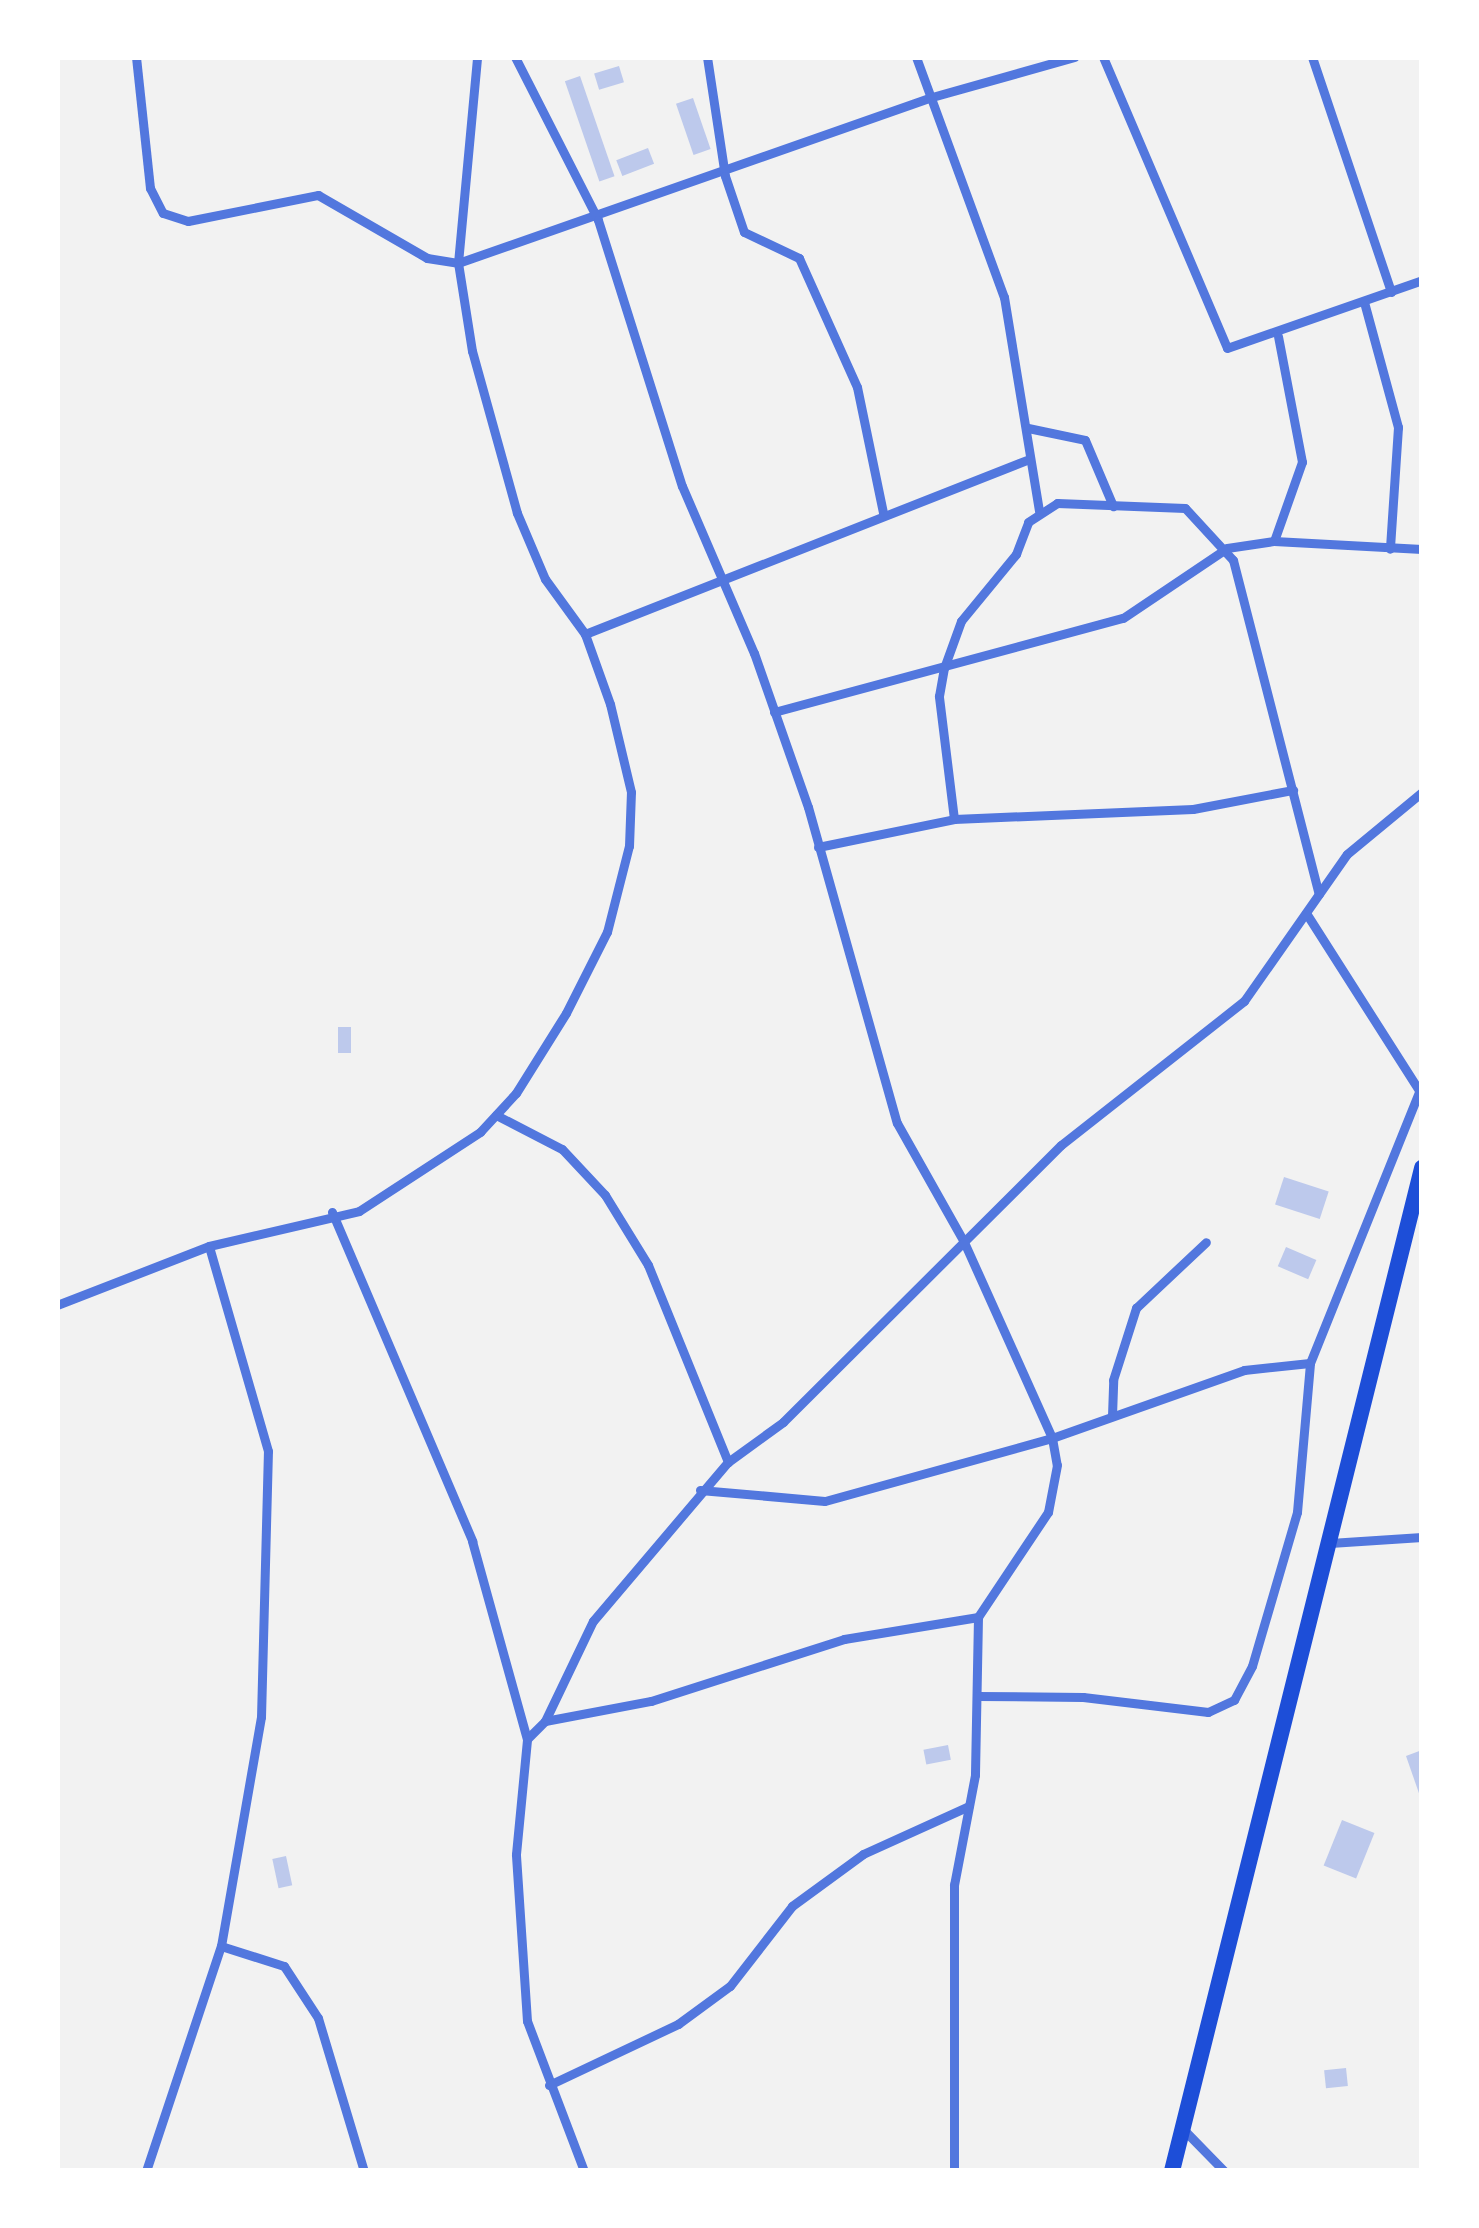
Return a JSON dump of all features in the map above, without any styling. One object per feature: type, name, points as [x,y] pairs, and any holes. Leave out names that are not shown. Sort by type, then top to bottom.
[{"type":"highway","points":[[1172,2171],[1416,1220],[1422,1168]]},
{"type":"street","points":[[136,57],[150,188],[163,213],[188,221],[318,195],[427,258],[458,263],[724,176],[932,97],[1074,57]]},
{"type":"street","points":[[57,1304],[209,1246],[332,1212],[359,1211],[496,1115],[566,1013],[607,932],[629,847],[632,792],[585,634],[545,579],[504,474],[458,263],[477,57]]},
{"type":"street","points":[[514,57],[598,220],[716,576],[774,712],[897,1123],[964,1242],[1052,1438],[1057,1466],[1048,1513],[979,1617],[969,1806],[954,1885],[953,2171]]},
{"type":"street","points":[[707,57],[724,176],[744,232],[799,258],[856,387],[883,513]]},
{"type":"street","points":[[916,57],[1004,297],[1039,512]]},
{"type":"street","points":[[1102,57],[1218,339],[1237,350],[1422,280]]},
{"type":"street","points":[[1312,57],[1391,292]]},
{"type":"street","points":[[1364,302],[1398,427],[1390,549]]},
{"type":"street","points":[[1274,542],[1302,462],[1278,336]]},
{"type":"street","points":[[1028,428],[1085,440],[1113,506]]},
{"type":"street","points":[[585,634],[625,624],[716,576],[1030,459]]},
{"type":"street","points":[[954,819],[939,696],[944,668],[961,621],[1039,512],[1057,503],[1185,508],[1227,548],[1319,894]]},
{"type":"street","points":[[774,712],[1137,612],[1227,548],[1274,542],[1422,549]]},
{"type":"street","points":[[818,847],[954,819],[1193,809],[1293,790]]},
{"type":"street","points":[[527,1738],[545,1721],[593,1622],[699,1490],[783,1422],[1061,1145],[1244,1001],[1347,854],[1422,792]]},
{"type":"street","points":[[976,1696],[1083,1697],[1208,1712],[1234,1700],[1252,1666],[1297,1512],[1310,1364],[1421,1094],[1306,914]]},
{"type":"street","points":[[496,1115],[562,1149],[605,1195],[648,1265],[728,1462]]},
{"type":"street","points":[[332,1212],[472,1541],[527,1738],[515,1854],[527,2021],[584,2171]]},
{"type":"street","points":[[1112,1416],[1114,1380],[1136,1308],[1206,1241]]},
{"type":"street","points":[[146,2171],[221,1946],[262,1717],[268,1450],[209,1246]]},
{"type":"street","points":[[699,1490],[825,1501],[1052,1438],[1244,1370],[1310,1364]]},
{"type":"street","points":[[1330,1543],[1422,1537]]},
{"type":"street","points":[[545,1721],[651,1701],[844,1639],[979,1617]]},
{"type":"street","points":[[549,2085],[678,2024],[730,1986],[792,1906],[863,1854],[969,1806]]},
{"type":"street","points":[[221,1946],[284,1966],[318,2018],[364,2171]]},
{"type":"street","points":[[1183,2129],[1224,2171]]},
{"type":"building","points":[[619,66],[624,82],[599,90],[594,74]]},
{"type":"building","points":[[580,76],[615,176],[599,181],[565,81]]},
{"type":"building","points":[[693,98],[711,149],[694,155],[676,104]]},
{"type":"building","points":[[648,148],[654,164],[622,176],[616,160]]},
{"type":"building","points":[[338,1027],[351,1027],[351,1053],[338,1053]]},
{"type":"building","points":[[1284,1177],[1329,1192],[1320,1219],[1275,1205]]},
{"type":"building","points":[[1286,1247],[1316,1260],[1308,1279],[1278,1266]]},
{"type":"building","points":[[948,1745],[951,1760],[926,1764],[923,1750]]},
{"type":"building","points":[[1422,1750],[1422,1799],[1421,1799],[1406,1756]]},
{"type":"building","points":[[1342,1820],[1374,1833],[1356,1879],[1324,1865]]},
{"type":"building","points":[[286,1856],[292,1885],[279,1888],[272,1859]]},
{"type":"building","points":[[1346,2068],[1348,2086],[1326,2088],[1324,2070]]}]
